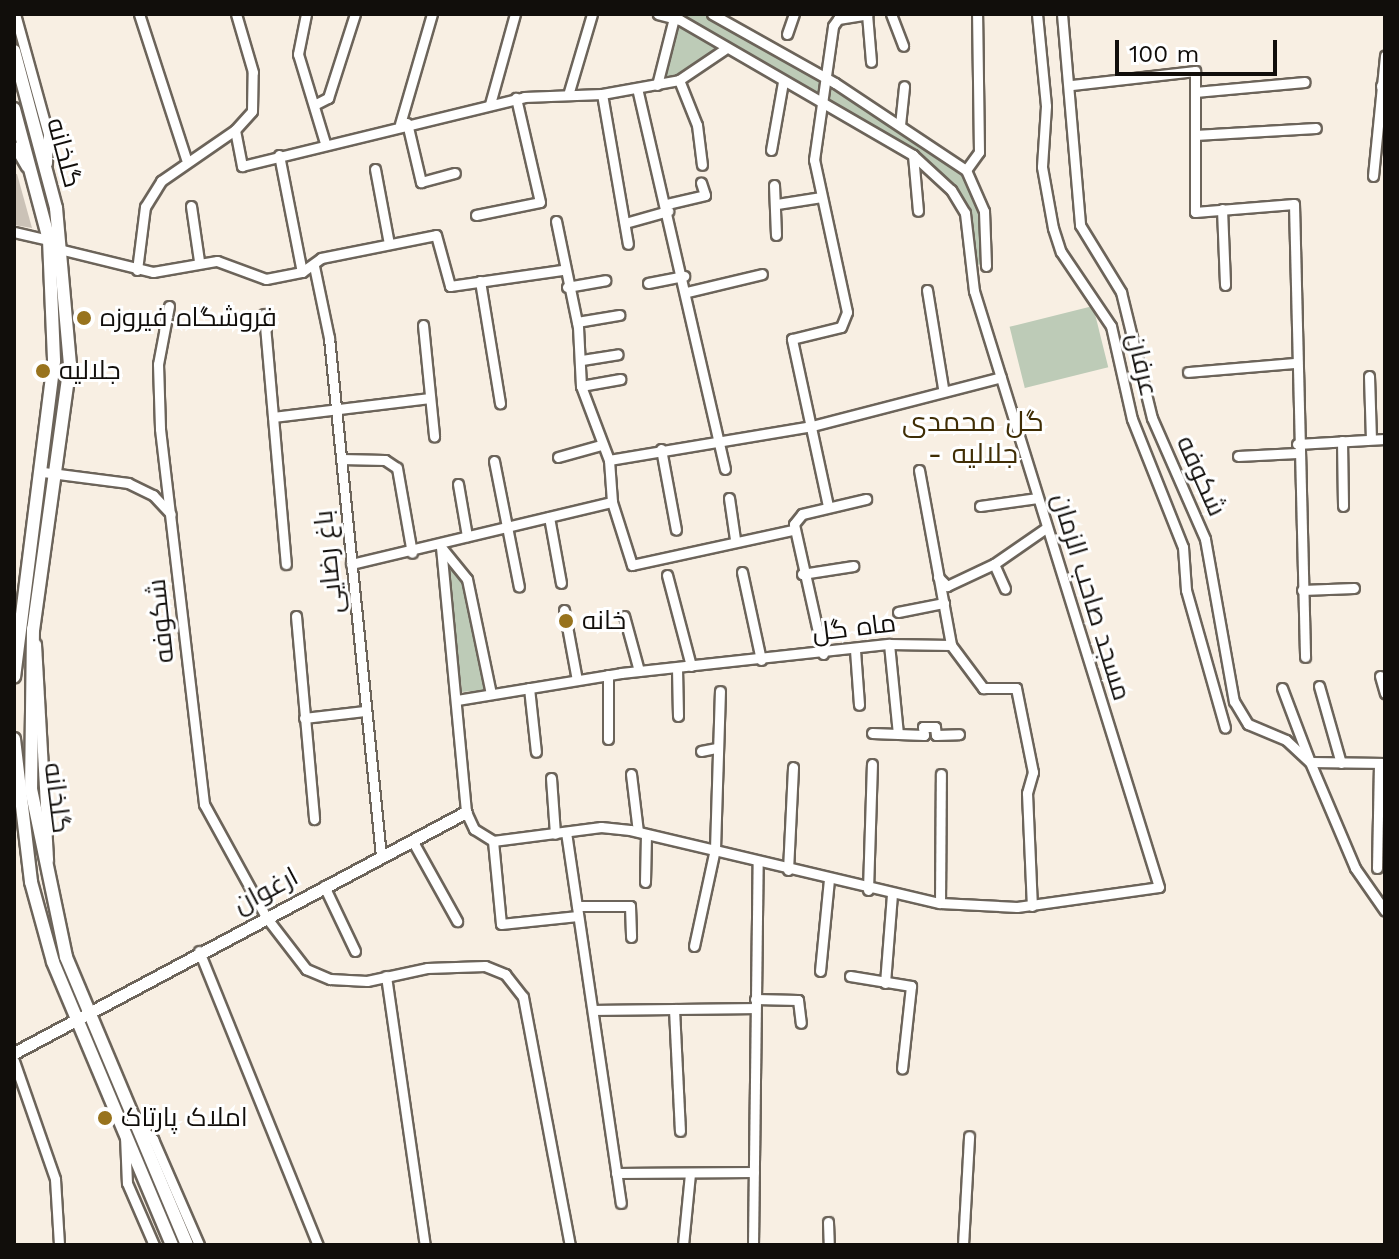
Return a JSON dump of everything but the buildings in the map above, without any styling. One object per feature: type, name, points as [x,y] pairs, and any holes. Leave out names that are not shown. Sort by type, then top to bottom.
[{"type":"main road","name":"گلخانه","points":[[14,51],[47,174],[63,250],[70,364],[58,474],[33,629],[28,734],[46,879],[89,1012],[187,1245]]},
{"type":"main road","name":"گلخانه","points":[[14,109],[49,240],[54,361],[43,472],[14,676]]},
{"type":"main road","name":"گلخانه","points":[[14,739],[31,882],[76,1019],[172,1245]]},
{"type":"street","points":[[15,14],[48,134],[47,174]]},
{"type":"street","points":[[139,14],[186,159]]},
{"type":"street","points":[[137,270],[145,207],[161,181],[186,159],[235,130],[255,97],[236,14]]},
{"type":"street","points":[[306,14],[298,54],[325,143]]},
{"type":"street","points":[[314,105],[328,98],[355,14]]},
{"type":"street","points":[[432,14],[404,123],[421,182],[455,173]]},
{"type":"street","points":[[490,104],[515,14]]},
{"type":"street","points":[[568,95],[592,14]]},
{"type":"street","name":"مسجد صاحب الزمان","points":[[658,14],[674,18],[913,155],[951,190],[965,213],[974,291],[1159,887],[1032,906]]},
{"type":"street","points":[[712,14],[830,80],[966,170],[984,211],[986,266]]},
{"type":"street","points":[[787,34],[794,14]]},
{"type":"street","points":[[828,506],[792,339],[841,327],[847,312],[814,160],[830,80],[833,26],[838,19],[868,14],[871,62]]},
{"type":"street","points":[[891,14],[903,46]]},
{"type":"street","points":[[966,170],[979,152],[977,14]]},
{"type":"street","name":"عرفان","points":[[1037,14],[1046,106],[1042,167],[1053,228],[1061,252],[1111,326],[1129,408],[1183,547],[1193,617],[1225,728]]},
{"type":"street","name":"شکوفه","points":[[1062,14],[1072,85],[1080,225],[1121,292],[1152,418],[1205,539],[1234,701],[1248,724],[1286,740],[1310,762],[1355,868],[1385,911]]},
{"type":"street","points":[[657,85],[674,18]]},
{"type":"street","points":[[235,130],[242,166],[404,123],[516,98],[602,94],[679,80],[725,49]]},
{"type":"street","points":[[1373,176],[1385,56]]},
{"type":"street","points":[[1072,85],[1195,71],[1195,212],[1294,204],[1297,449],[1305,657]]},
{"type":"street","points":[[679,80],[697,125],[702,165]]},
{"type":"street","points":[[771,150],[783,82]]},
{"type":"street","points":[[1195,92],[1305,82]]},
{"type":"street","points":[[900,125],[904,86]]},
{"type":"street","points":[[637,88],[684,276],[725,469]]},
{"type":"street","points":[[602,94],[628,244]]},
{"type":"street","points":[[476,215],[540,202],[516,98]]},
{"type":"street","points":[[1195,135],[1316,128]]},
{"type":"street","points":[[14,146],[32,177]]},
{"type":"street","points":[[279,155],[302,272]]},
{"type":"street","points":[[913,155],[918,211]]},
{"type":"street","points":[[375,169],[389,244]]},
{"type":"street","points":[[625,223],[705,195],[701,183]]},
{"type":"street","points":[[774,185],[776,235]]},
{"type":"street","points":[[777,204],[821,197]]},
{"type":"street","points":[[191,206],[199,261]]},
{"type":"street","points":[[1222,209],[1225,285]]},
{"type":"street","points":[[556,221],[562,270],[577,322],[582,360],[581,386],[609,460],[612,502],[632,565],[735,539],[793,530]]},
{"type":"street","points":[[14,232],[49,240]]},
{"type":"street","points":[[63,250],[137,270],[199,261],[266,279],[302,272],[321,258],[436,235],[450,286],[562,270]]},
{"type":"street","name":"باغ رضایی","points":[[314,266],[336,408],[381,856]]},
{"type":"street","points":[[687,292],[762,274]]},
{"type":"street","points":[[648,283],[684,276]]},
{"type":"street","points":[[567,287],[605,280]]},
{"type":"street","points":[[480,281],[500,403]]},
{"type":"street","points":[[927,290],[943,388]]},
{"type":"street","name":"شکوفه","points":[[169,306],[158,364],[171,514],[204,804],[266,917],[306,969],[330,979],[485,966],[505,974],[523,997],[568,1243]]},
{"type":"street","points":[[264,314],[286,564]]},
{"type":"street","points":[[577,322],[619,315]]},
{"type":"street","points":[[423,325],[434,436]]},
{"type":"street","points":[[582,360],[618,354]]},
{"type":"street","points":[[1188,372],[1296,363]]},
{"type":"street","points":[[1369,376],[1371,439]]},
{"type":"street","points":[[609,460],[812,426],[943,388],[1001,377]]},
{"type":"street","points":[[581,386],[620,379]]},
{"type":"street","points":[[273,417],[430,398]]},
{"type":"street","points":[[1238,456],[1342,441],[1385,439]]},
{"type":"street","points":[[1342,441],[1343,506]]},
{"type":"street","points":[[558,457],[601,445]]},
{"type":"street","points":[[661,449],[676,530]]},
{"type":"street","points":[[341,459],[385,460],[397,468],[412,553]]},
{"type":"street","points":[[494,461],[519,587]]},
{"type":"street","points":[[441,547],[466,812],[474,829],[493,841],[601,827],[715,849],[758,863],[892,895],[940,903],[1032,906],[1032,760],[1016,688],[983,688],[951,645],[919,470]]},
{"type":"street","points":[[43,472],[128,483],[153,495],[171,514]]},
{"type":"street","points":[[458,484],[467,536]]},
{"type":"street","points":[[729,498],[735,539]]},
{"type":"street","points":[[980,506],[1037,498]]},
{"type":"street","points":[[823,654],[793,530],[802,514],[866,499]]},
{"type":"street","points":[[351,564],[441,547],[467,536],[612,502]]},
{"type":"street","points":[[549,517],[561,583]]},
{"type":"street","points":[[938,577],[947,586],[994,564],[1046,528]]},
{"type":"street","points":[[441,547],[467,579],[491,694]]},
{"type":"street","points":[[994,564],[1005,589]]},
{"type":"street","points":[[802,574],[853,566]]},
{"type":"street","points":[[742,572],[761,660]]},
{"type":"street","points":[[667,575],[691,666]]},
{"type":"street","points":[[1302,590],[1354,588]]},
{"type":"street","points":[[898,612],[944,603]]},
{"type":"street","points":[[564,610],[577,680]]},
{"type":"street","points":[[296,616],[314,819]]},
{"type":"street","points":[[624,616],[639,671]]},
{"type":"street","points":[[889,644],[898,734]]},
{"type":"street","name":"ماه گل","points":[[457,700],[639,671],[823,654],[889,644],[951,645]]},
{"type":"street","points":[[855,650],[859,705]]},
{"type":"street","points":[[677,668],[678,716]]},
{"type":"street","points":[[608,675],[608,739]]},
{"type":"street","points":[[1380,676],[1385,693]]},
{"type":"street","points":[[1319,686],[1341,763]]},
{"type":"street","points":[[529,688],[536,752]]},
{"type":"street","points":[[1282,688],[1310,762],[1382,763],[1377,868]]},
{"type":"street","points":[[694,946],[715,849],[720,691]]},
{"type":"street","points":[[304,718],[365,711]]},
{"type":"street","points":[[872,733],[924,735],[923,727],[935,727],[936,735],[959,734]]},
{"type":"street","points":[[701,751],[717,748]]},
{"type":"street","points":[[868,890],[872,764]]},
{"type":"street","points":[[788,870],[793,767]]},
{"type":"street","points":[[631,774],[642,833],[645,882]]},
{"type":"street","points":[[940,903],[941,774]]},
{"type":"street","points":[[551,778],[555,834]]},
{"type":"street","name":"ارغوان","points":[[76,1019],[466,812]]},
{"type":"street","points":[[566,832],[595,1010],[621,1203]]},
{"type":"street","points":[[412,840],[457,921]]},
{"type":"street","points":[[493,841],[501,924],[630,906],[631,937]]},
{"type":"street","points":[[753,1245],[758,863]]},
{"type":"street","points":[[820,971],[829,879]]},
{"type":"street","points":[[324,886],[355,951]]},
{"type":"street","points":[[885,983],[892,895]]},
{"type":"street","points":[[199,951],[318,1245]]},
{"type":"street","points":[[386,976],[425,1245]]},
{"type":"street","points":[[850,976],[911,986],[902,1069]]},
{"type":"street","points":[[595,1010],[674,1009],[798,1000],[801,1023]]},
{"type":"street","points":[[674,1009],[680,1131]]},
{"type":"street","points":[[14,1044],[76,1019]]},
{"type":"street","points":[[14,1053],[76,1019]]},
{"type":"street","points":[[14,1061],[55,1179],[59,1245]]},
{"type":"street","points":[[135,1122],[153,1139],[199,1245]]},
{"type":"street","points":[[125,1136],[127,1183],[154,1245]]},
{"type":"street","points":[[963,1245],[969,1136]]},
{"type":"street","points":[[616,1173],[754,1172]]},
{"type":"street","points":[[683,1245],[690,1173]]},
{"type":"street","points":[[828,1222],[829,1245]]},
{"type":"green space","points":[[670,14],[707,14],[827,82],[822,99]]},
{"type":"green space","points":[[677,22],[721,48],[678,78],[660,82]]},
{"type":"green space","points":[[831,83],[966,172],[979,198],[987,263],[972,266],[966,211],[915,155],[825,101]]},
{"type":"green space","points":[[1093,306],[1108,367],[1025,388],[1010,327]]},
{"type":"green space","points":[[447,558],[466,587],[485,690],[462,692]]},
{"type":"place","name":"فروشگاه فیروزه","points":[[84,318]]},
{"type":"place","name":"جلالیه","points":[[43,371]]},
{"type":"place","name":"خانه","points":[[566,621]]},
{"type":"place","name":"املاک پارتاک","points":[[105,1118]]},
{"type":"district","name":"گل محمدی - جلالیه","points":[[973,438]]}]
